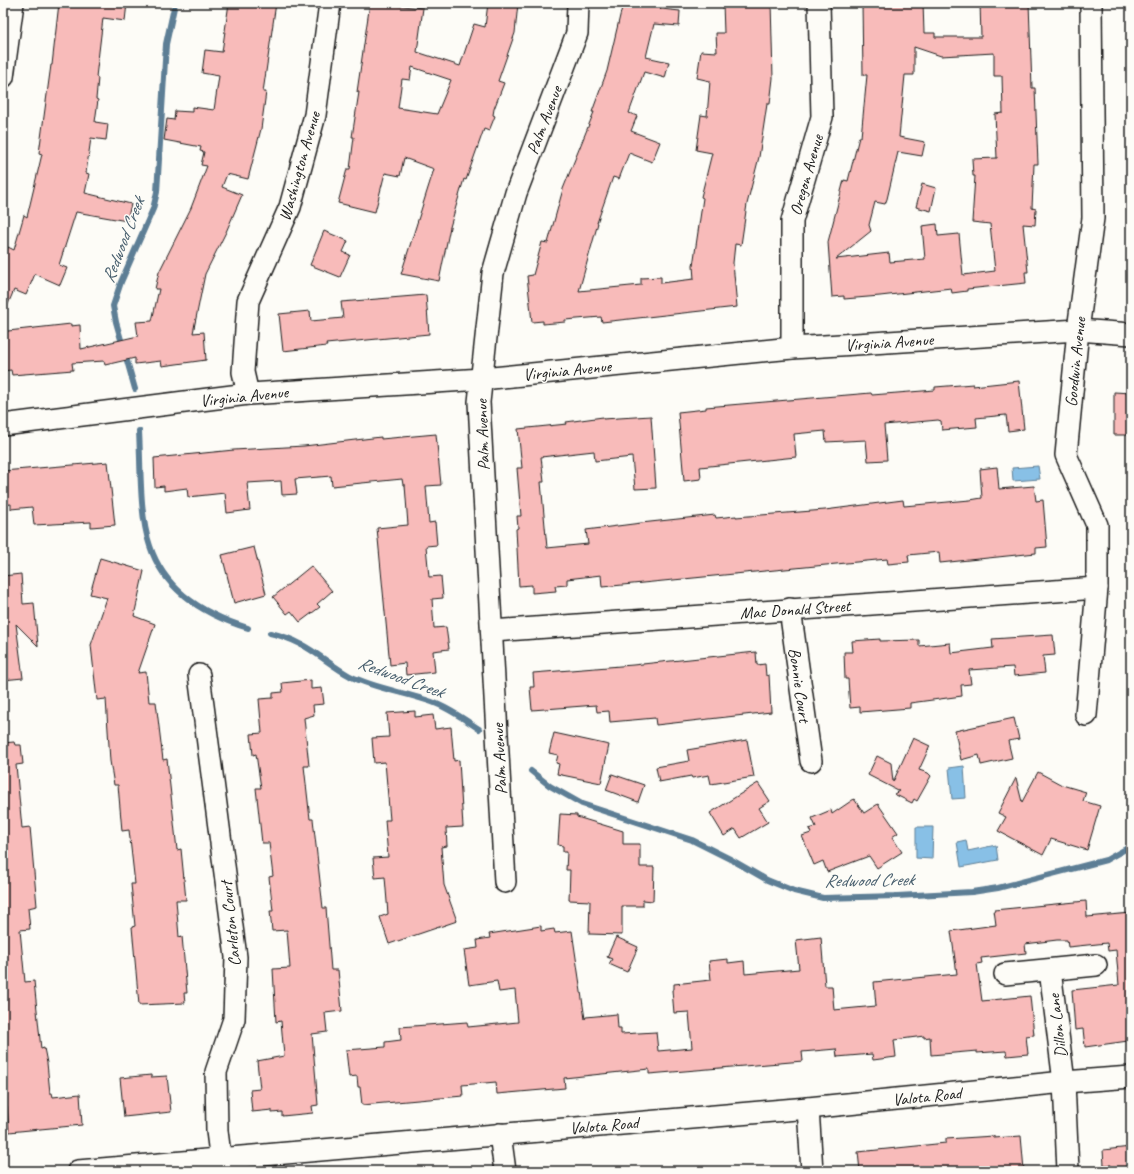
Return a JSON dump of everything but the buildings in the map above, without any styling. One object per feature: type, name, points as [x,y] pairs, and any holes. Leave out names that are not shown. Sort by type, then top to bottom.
[{"type":"street","points":[[3,77],[12,3]]},
{"type":"street","name":"Washington Avenue","points":[[248,394],[244,372],[248,301],[290,207],[294,193],[315,115],[330,3]]},
{"type":"street","name":"Palm Avenue","points":[[505,882],[479,402],[483,354],[494,273],[516,193],[577,33],[578,3]]},
{"type":"street","name":"Oregon Avenue","points":[[792,348],[792,221],[822,117],[819,3]]},
{"type":"street","name":"Goodwin Avenue","points":[[1086,715],[1097,588],[1097,525],[1066,455],[1078,330],[1092,218],[1092,3]]},
{"type":"street","name":"Virginia Avenue","points":[[3,425],[248,394],[482,379],[792,348],[1078,330],[1131,334]]},
{"type":"street","name":"Mac Donald Street","points":[[492,631],[1097,588]]},
{"type":"street","name":"Bonnie Court","points":[[790,609],[810,761]]},
{"type":"street","name":"Carleton Court","points":[[199,675],[236,957],[234,1019],[216,1072],[216,1131],[220,1164]]},
{"type":"street","name":"Dillon Lane","points":[[1005,974],[1096,965]]},
{"type":"street","name":"Dillon Lane","points":[[1050,970],[1064,1082],[1068,1171]]},
{"type":"street","name":"Valota Road","points":[[78,1171],[220,1164],[500,1134],[808,1108],[1064,1082],[1131,1077]]},
{"type":"street","points":[[808,1108],[812,1171]]},
{"type":"street","points":[[500,1134],[505,1171]]},
{"type":"water","points":[[1038,466],[1040,479],[1013,481],[1012,468]]},
{"type":"water","points":[[964,766],[966,798],[952,799],[949,768]]},
{"type":"water","points":[[916,827],[933,827],[932,859],[916,858]]},
{"type":"water","points":[[966,840],[968,851],[996,845],[998,860],[961,867],[957,842]]},
{"type":"waterway","name":"Redwood Creek","points":[[135,389],[113,306],[121,282],[153,209],[157,192],[166,44],[175,3]]},
{"type":"waterway","name":"Redwood Creek","points":[[139,431],[142,505],[146,533],[157,562],[176,589],[188,599],[217,616],[248,628]]},
{"type":"waterway","name":"Redwood Creek","points":[[270,633],[283,636],[304,646],[350,676],[370,684],[438,704],[479,729]]},
{"type":"waterway","name":"Redwood Creek","points":[[531,771],[550,786],[582,804],[692,840],[767,880],[794,891],[823,898],[972,892],[998,888],[1106,860],[1131,846]]}]
